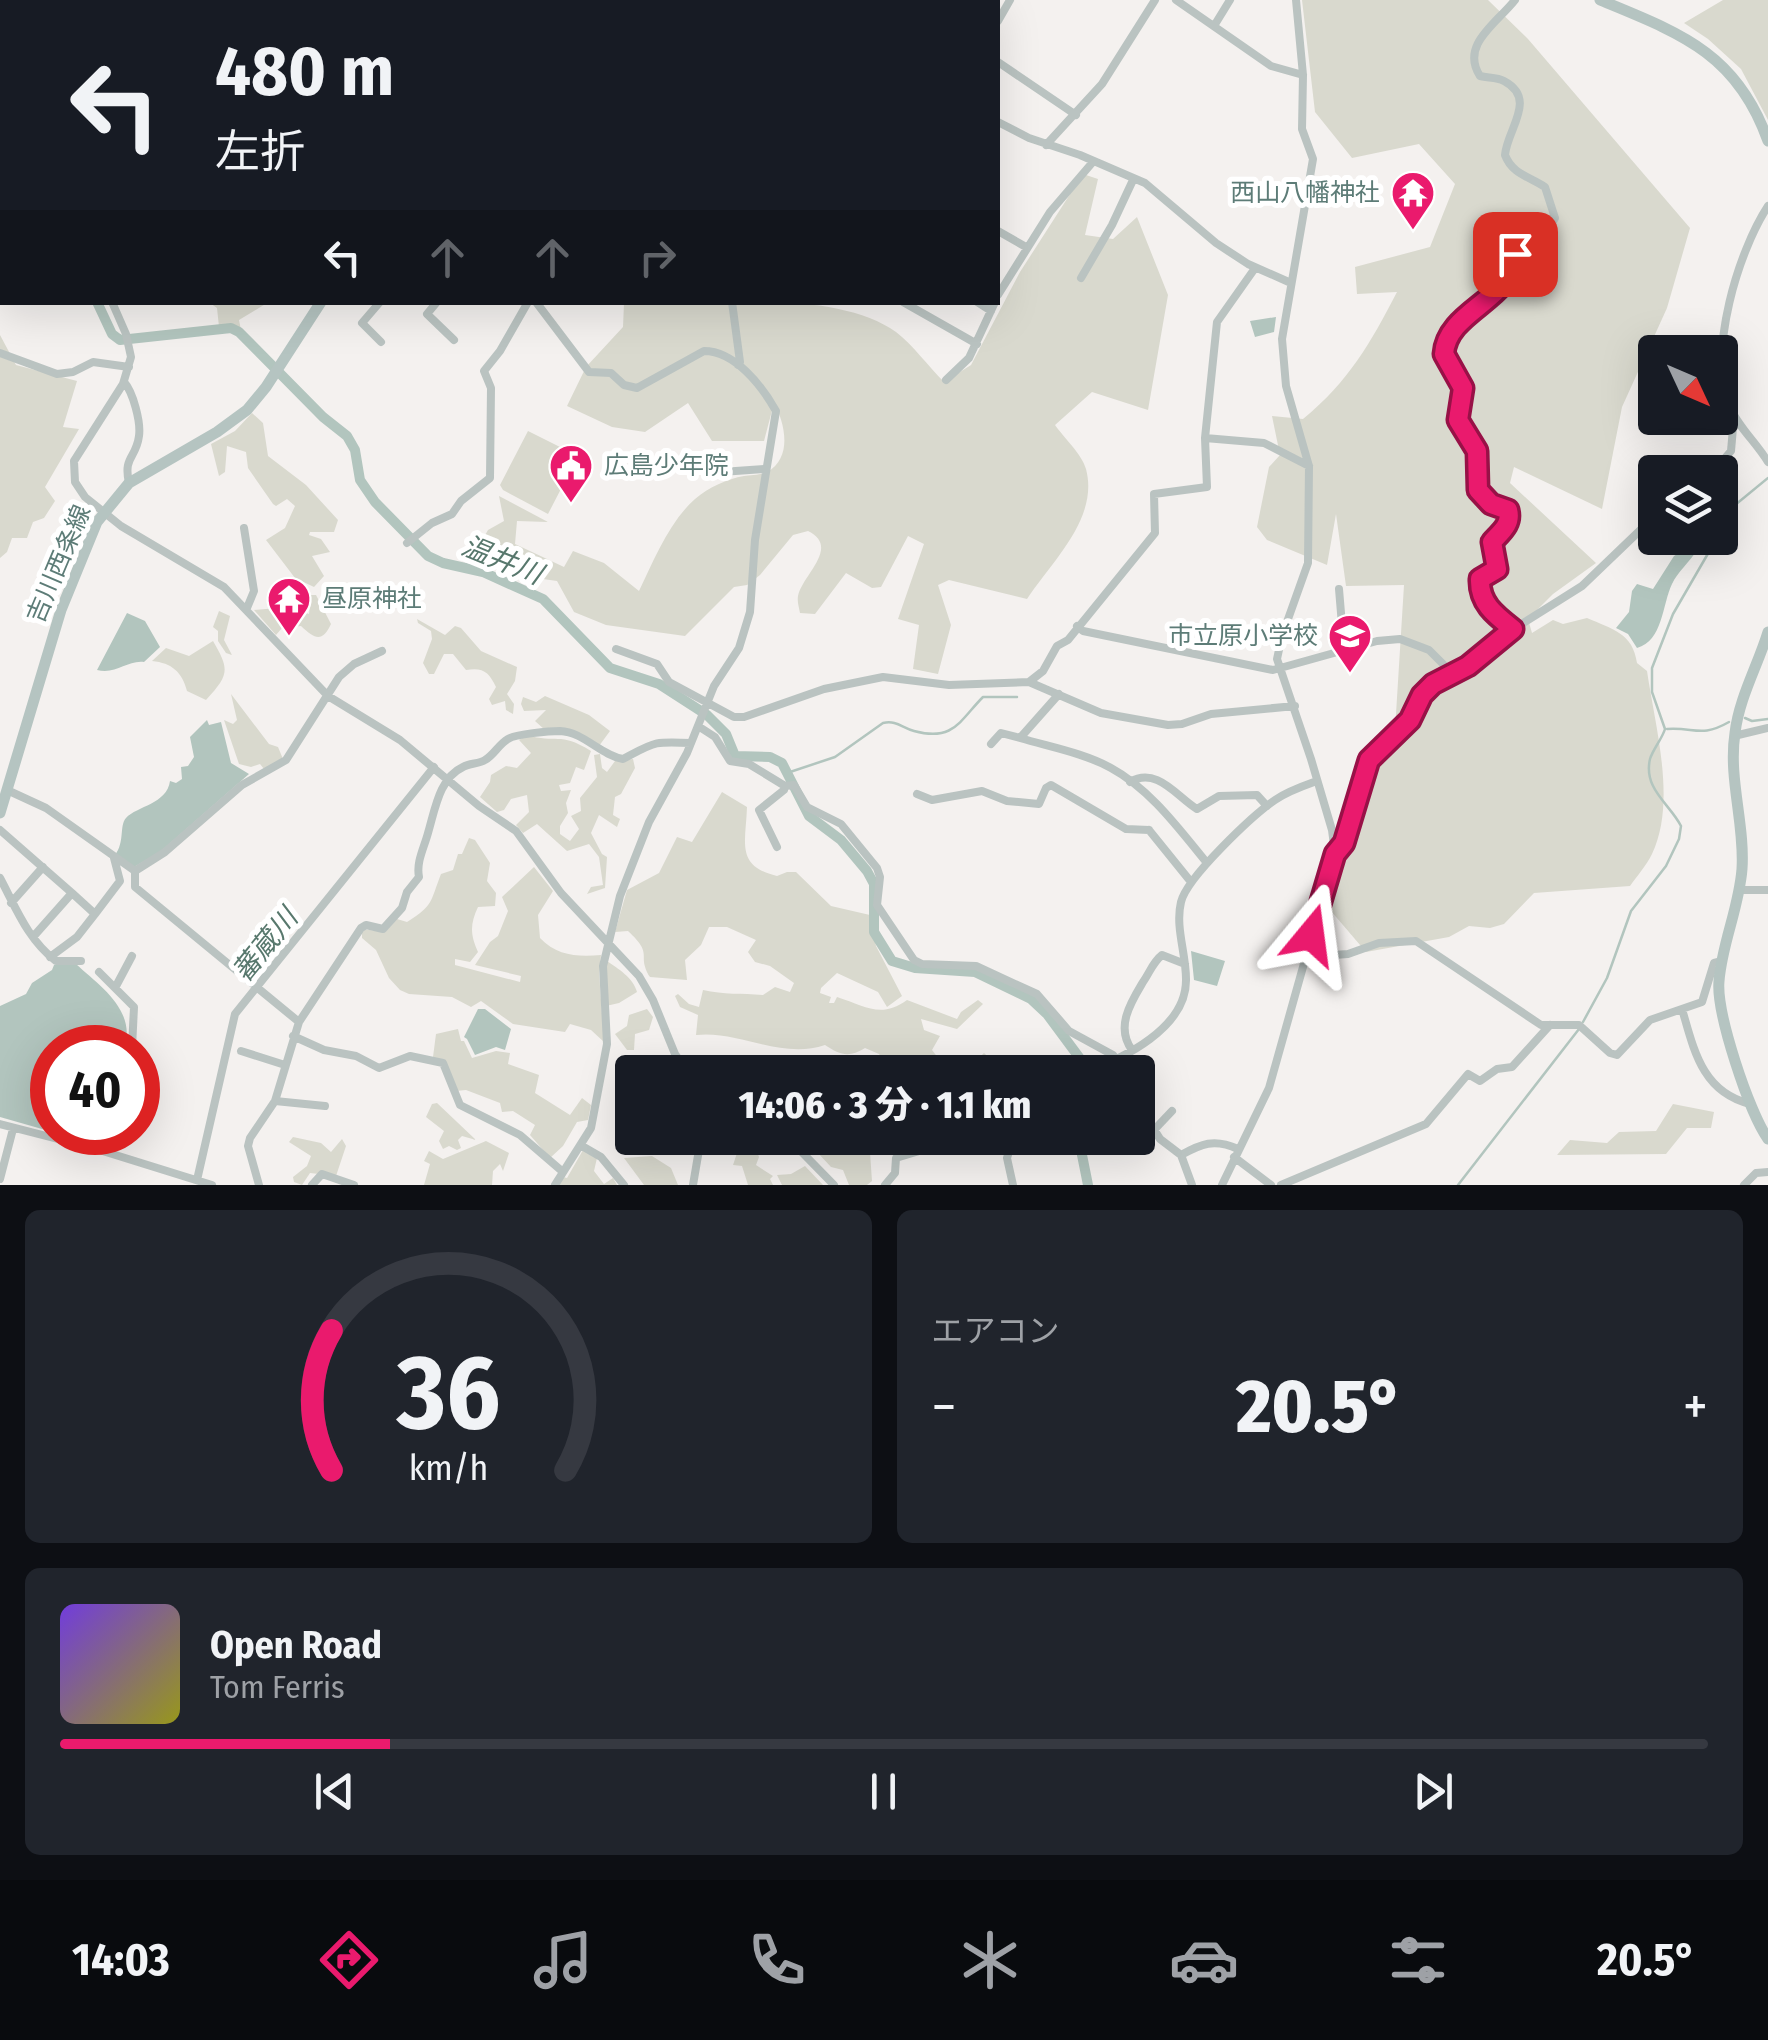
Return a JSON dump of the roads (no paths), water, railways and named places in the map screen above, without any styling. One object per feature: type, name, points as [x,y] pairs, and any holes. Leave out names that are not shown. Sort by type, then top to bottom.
[{"type":"main road","points":[[1600,0],[1666,27],[1714,56],[1734,75],[1751,100],[1768,141]]},
{"type":"main road","name":"吉川西条線","points":[[0,812],[60,610],[102,514],[130,484],[247,410],[318,305]]},
{"type":"main road","points":[[1768,632],[1734,736],[1742,862],[1740,890],[1722,961],[1719,999],[1750,1104],[1768,1139]]},
{"type":"street","points":[[1046,145],[1102,84],[1155,0]]},
{"type":"street","points":[[1176,0],[1271,66],[1303,76]]},
{"type":"street","points":[[1214,26],[1230,0]]},
{"type":"street","points":[[1296,0],[1303,76],[1302,129],[1313,159],[1282,339],[1282,365],[1308,466],[1308,564],[1278,649],[1332,830],[1335,854]]},
{"type":"street","points":[[1513,629],[1488,607],[1479,589],[1480,579],[1497,569],[1492,542],[1510,516],[1508,510],[1491,504],[1478,490],[1477,451],[1458,420],[1463,388],[1444,354],[1451,333],[1511,276],[1515,263],[1511,237],[1518,231],[1548,228],[1555,218],[1545,187],[1522,176],[1505,155],[1521,110],[1520,100],[1508,83],[1480,76],[1473,65],[1474,46],[1515,0]]},
{"type":"street","points":[[1000,63],[1076,115]]},
{"type":"street","points":[[1000,123],[1046,145],[1080,155],[1162,195],[1216,243],[1248,264],[1291,284]]},
{"type":"street","points":[[1000,292],[1050,212],[1092,163]]},
{"type":"street","points":[[1081,278],[1133,180]]},
{"type":"street","points":[[1726,335],[1728,306],[1748,241],[1768,206]]},
{"type":"street","points":[[1000,233],[1026,247]]},
{"type":"street","points":[[1029,682],[1043,671],[1057,646],[1068,640],[1155,533],[1154,494],[1207,488],[1205,438],[1217,322],[1253,271]]},
{"type":"street","points":[[1000,273],[1009,278]]},
{"type":"street","points":[[115,305],[130,346],[129,366],[124,382],[74,461],[75,482],[102,514],[224,587],[328,696],[376,723],[516,831],[560,893],[629,963],[650,992],[677,1055]]},
{"type":"street","points":[[377,305],[362,323],[381,342]]},
{"type":"street","points":[[434,305],[426,314],[454,340]]},
{"type":"street","points":[[407,543],[432,523],[452,514],[461,500],[490,478],[491,388],[484,371],[526,305]]},
{"type":"street","points":[[538,305],[590,372],[610,372],[629,388],[637,388],[704,351],[716,351],[738,365],[760,387],[776,412],[755,540],[750,612],[739,648],[707,703],[691,743],[649,822],[620,896],[603,966],[605,1057],[592,1128],[554,1185]]},
{"type":"street","points":[[732,305],[738,365]]},
{"type":"street","points":[[909,305],[976,344]]},
{"type":"street","points":[[946,380],[969,358],[993,307]]},
{"type":"street","points":[[0,353],[56,374],[72,372],[93,362],[129,366]]},
{"type":"street","points":[[124,382],[131,394],[139,436],[126,467],[130,484]]},
{"type":"street","points":[[1738,421],[1768,462]]},
{"type":"street","points":[[1205,438],[1264,443],[1308,466]]},
{"type":"street","points":[[707,474],[766,469]]},
{"type":"street","points":[[244,528],[254,591],[247,608]]},
{"type":"street","points":[[1222,1185],[1269,1088],[1335,854],[1344,843],[1369,760],[1410,720],[1422,695],[1596,575],[1638,533]]},
{"type":"street","points":[[1340,589],[1344,649]]},
{"type":"street","points":[[1077,626],[1083,631],[1273,670],[1344,649],[1400,639],[1429,650],[1452,674]]},
{"type":"street","points":[[135,872],[165,852],[242,785],[286,760],[340,677],[354,664],[382,650]]},
{"type":"street","points":[[616,650],[656,664],[669,682],[723,713],[744,718],[824,688],[866,678],[949,685],[1029,682],[1101,713],[1168,725],[1211,714],[1295,706]]},
{"type":"street","points":[[1020,738],[1060,694]]},
{"type":"street","points":[[699,723],[715,736],[730,761],[753,766],[785,786],[798,788],[807,806],[841,824],[877,868],[877,905],[909,956],[922,964],[976,966],[1037,994],[1069,1031],[1114,1055]]},
{"type":"street","points":[[1734,736],[1768,728]]},
{"type":"street","points":[[259,1185],[248,1146],[274,1101],[299,1022],[361,928],[383,929],[402,908],[419,877],[418,864],[436,802],[448,778],[461,767],[484,761],[512,736],[527,732],[535,735],[561,731],[580,736],[605,754],[622,759],[643,746],[691,743]]},
{"type":"street","points":[[991,744],[1001,733],[1100,763],[1162,810],[1207,863]]},
{"type":"street","points":[[193,1181],[233,1020],[434,767]]},
{"type":"street","points":[[1130,782],[1139,777],[1160,780],[1198,809],[1224,795],[1256,795],[1267,806]]},
{"type":"street","points":[[1125,1055],[1161,1028],[1182,1002],[1185,964],[1180,905],[1190,882],[1267,806],[1317,781]]},
{"type":"street","points":[[777,847],[759,810],[785,786]]},
{"type":"street","points":[[917,794],[932,800],[982,791],[1007,801],[1039,804],[1046,788],[1052,786],[1126,828],[1149,830],[1190,882]]},
{"type":"street","points":[[6,790],[46,808],[135,872]]},
{"type":"street","points":[[1149,830],[1162,810]]},
{"type":"street","points":[[0,830],[96,914]]},
{"type":"street","points":[[50,957],[77,936],[120,880],[114,857]]},
{"type":"street","points":[[11,903],[42,867]]},
{"type":"street","points":[[135,872],[136,887],[299,1022]]},
{"type":"street","points":[[0,878],[11,903],[50,957],[56,962],[81,961]]},
{"type":"street","points":[[1740,890],[1768,890]]},
{"type":"street","points":[[33,937],[72,893]]},
{"type":"street","points":[[1305,958],[1348,954],[1379,943],[1416,941],[1541,1025],[1579,1025],[1616,1055],[1650,1020],[1706,998],[1714,963],[1722,961]]},
{"type":"street","points":[[1132,1050],[1126,1042],[1130,998],[1162,954],[1185,964]]},
{"type":"street","points":[[115,988],[132,956]]},
{"type":"street","points":[[99,972],[134,1008],[133,1025]]},
{"type":"street","points":[[1682,1008],[1704,1074],[1733,1100],[1750,1104]]},
{"type":"street","points":[[1280,1185],[1426,1124],[1468,1074],[1480,1081],[1497,1069],[1512,1067],[1550,1026]]},
{"type":"street","points":[[293,1036],[324,1050],[356,1056],[379,1068],[410,1056],[443,1063],[460,1104],[520,1135],[563,1172]]},
{"type":"street","points":[[241,1051],[285,1065]]},
{"type":"street","points":[[274,1101],[325,1106]]},
{"type":"street","points":[[1155,1128],[1172,1111]]},
{"type":"street","points":[[0,1124],[30,1132]]},
{"type":"street","points":[[0,1180],[13,1129]]},
{"type":"street","points":[[1155,1132],[1181,1155],[1192,1185]]},
{"type":"street","points":[[1181,1155],[1198,1144],[1228,1144],[1271,1185]]},
{"type":"street","points":[[582,1146],[601,1157],[624,1185]]},
{"type":"street","points":[[114,1155],[212,1185]]},
{"type":"street","points":[[693,1185],[698,1155]]},
{"type":"street","points":[[805,1155],[834,1185]]},
{"type":"street","points":[[885,1185],[895,1173],[896,1158],[906,1155]]},
{"type":"street","points":[[1009,1155],[1013,1185]]},
{"type":"street","points":[[1744,1185],[1756,1172],[1768,1172]]},
{"type":"street","points":[[312,1185],[322,1174],[354,1185]]},
{"type":"waterway","name":"温井川","points":[[98,305],[112,334],[120,340],[231,328],[239,332],[347,436],[355,450],[360,480],[375,502],[428,556],[483,572],[543,599],[610,668],[659,684],[707,715],[726,734],[735,756],[770,757],[782,763],[809,816],[841,840],[867,871],[874,884],[874,932],[892,961],[915,968],[975,972],[1031,999],[1077,1055]]},
{"type":"waterway","points":[[1738,503],[1768,478]]},
{"type":"waterway","points":[[1583,1022],[1607,978],[1631,911],[1666,866],[1679,839],[1681,826],[1650,779],[1650,759],[1665,729],[1652,692],[1652,668],[1673,614],[1707,555]]},
{"type":"waterway","points":[[787,773],[835,757],[883,723],[938,734],[955,727],[983,697],[1017,697]]},
{"type":"waterway","points":[[1745,718],[1768,719]]},
{"type":"waterway","points":[[1667,729],[1704,731],[1729,722]]},
{"type":"waterway","points":[[1458,1185],[1579,1029]]},
{"type":"waterway","name":"温井川","points":[[1082,1155],[1088,1185]]},
{"type":"place","name":"西山八幡神社","points":[[1413,231]]},
{"type":"place","name":"広島少年院","points":[[571,504]]},
{"type":"place","name":"昼原神社","points":[[289,637]]},
{"type":"place","name":"市立原小学校","points":[[1350,674]]},
{"type":"water label","name":"蕃蔵川","points":[[265,945]]}]
